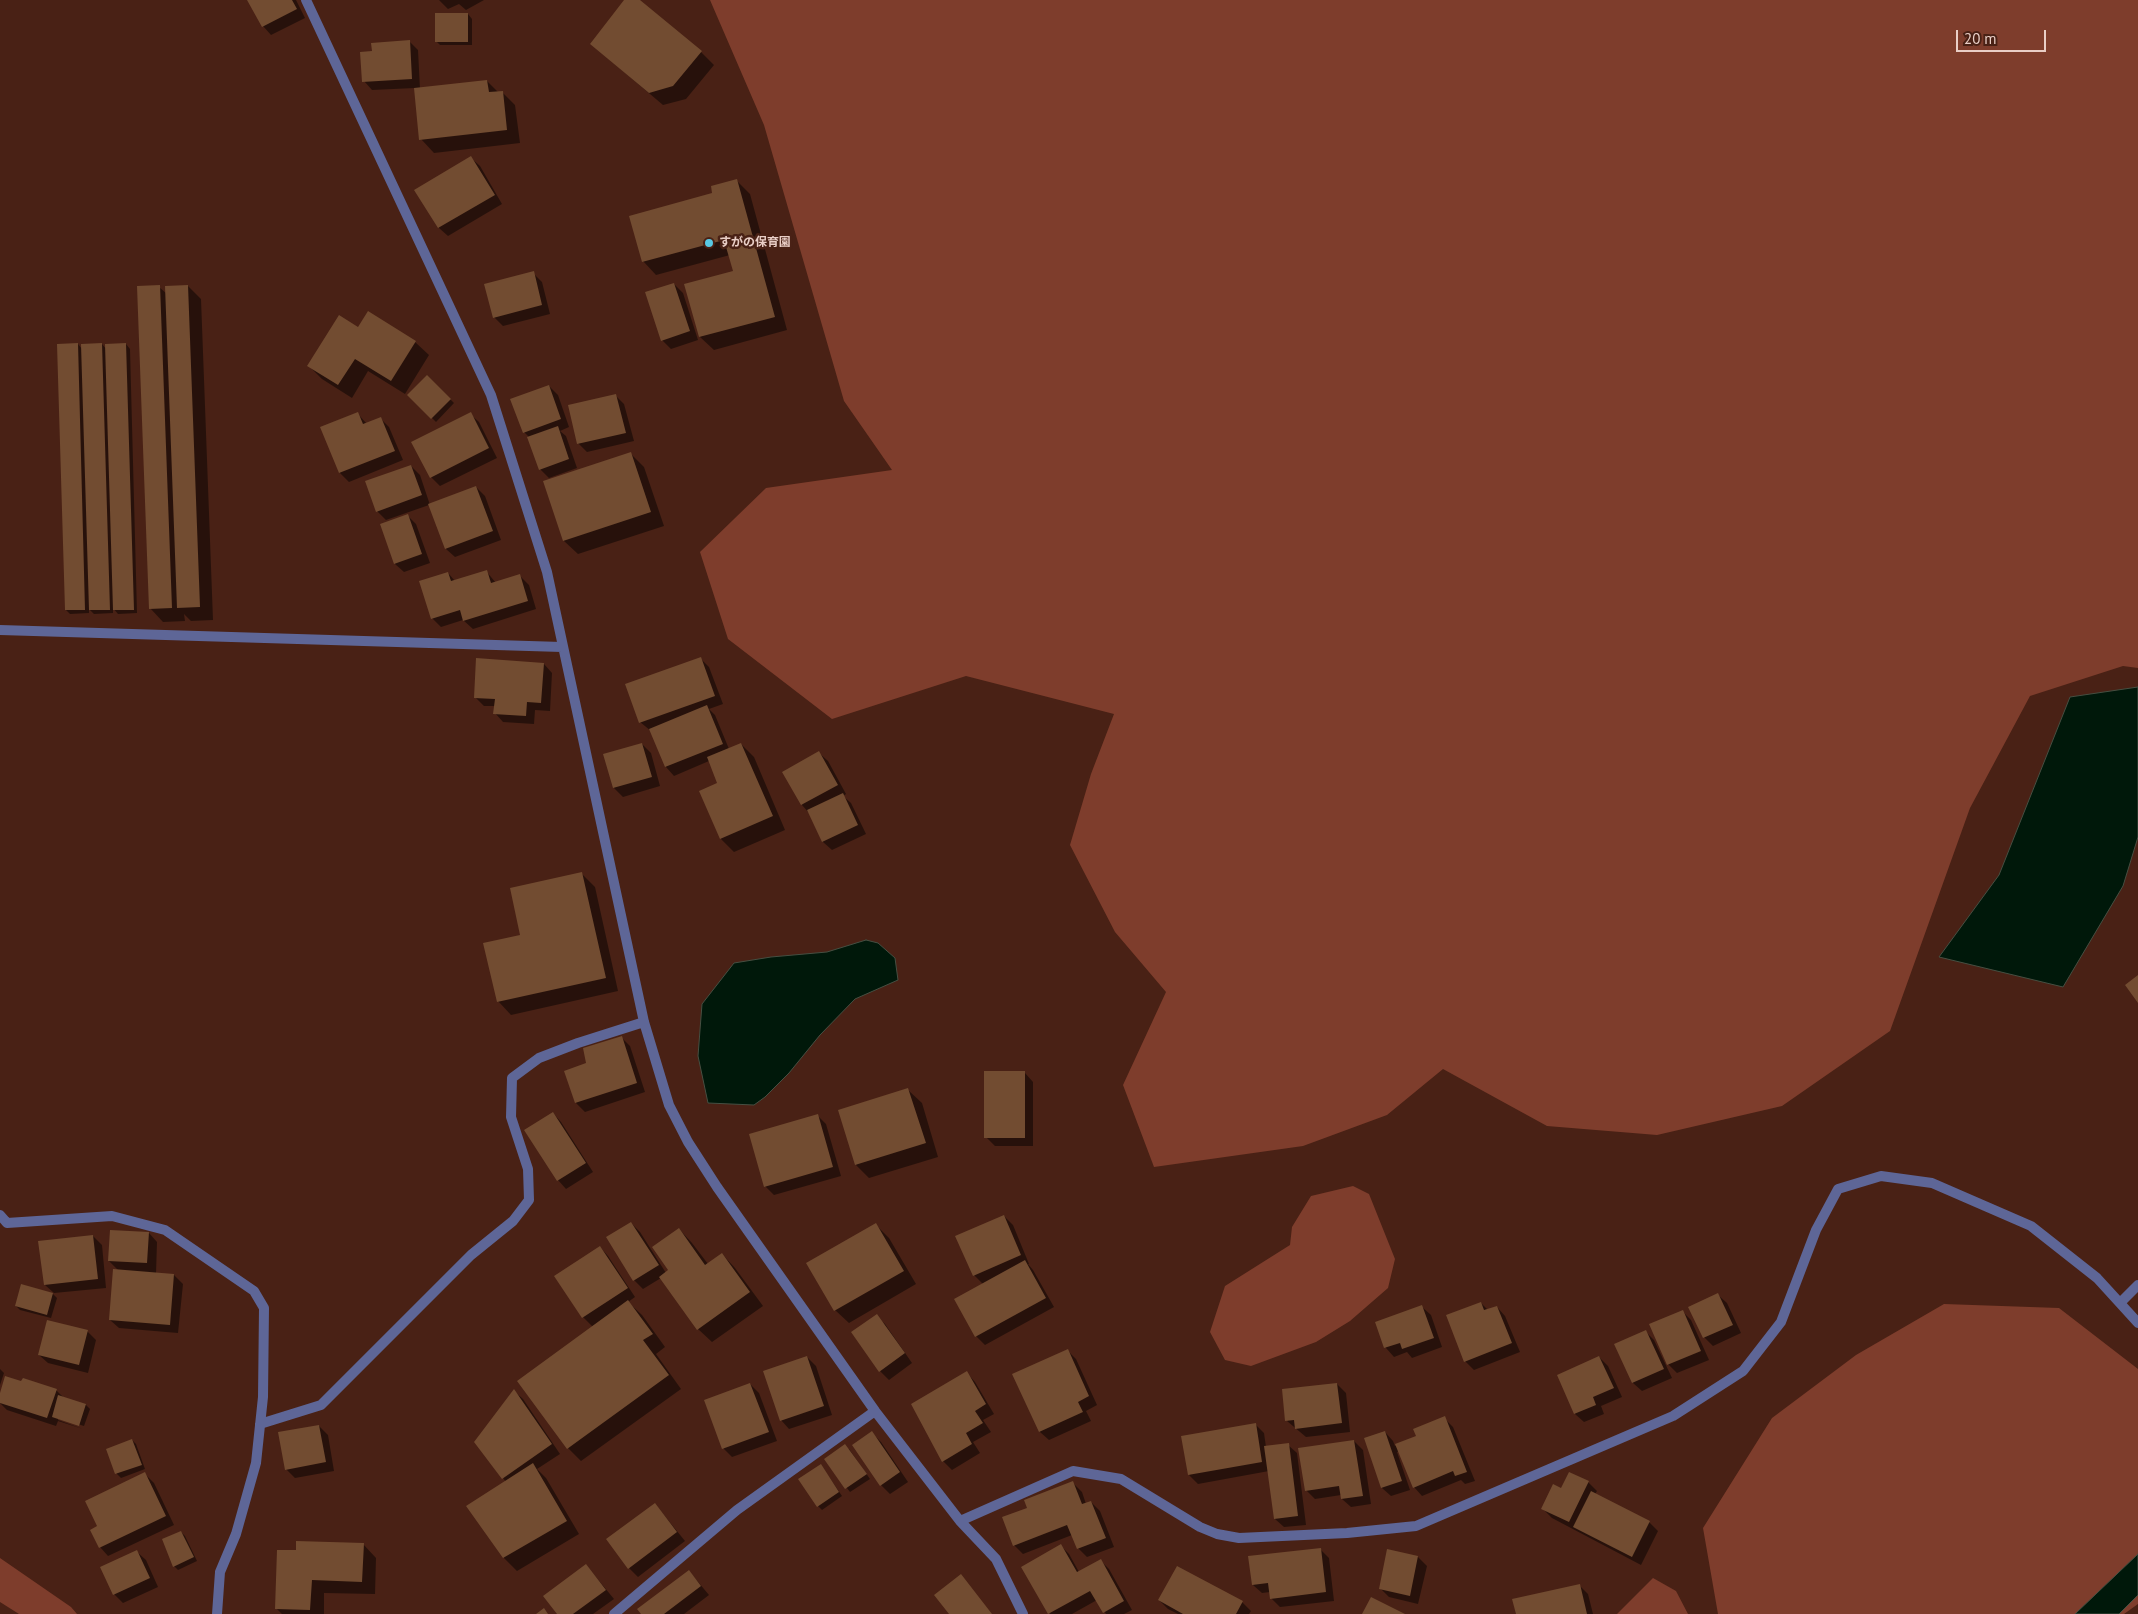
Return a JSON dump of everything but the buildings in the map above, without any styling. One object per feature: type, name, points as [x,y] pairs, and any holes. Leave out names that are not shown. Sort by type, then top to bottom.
[{"type":"street","points":[[306,0],[491,395],[547,572],[644,1022],[669,1105],[688,1142],[717,1187],[875,1411],[960,1521],[996,1559],[1023,1614]]},
{"type":"street","points":[[0,630],[562,647]]},
{"type":"street","points":[[260,1424],[321,1405],[472,1255],[513,1221],[528,1200],[528,1169],[511,1117],[512,1078],[540,1058],[578,1043],[644,1022]]},
{"type":"street","points":[[960,1521],[1073,1471],[1121,1479],[1200,1527],[1239,1538],[1328,1534],[1416,1526],[1673,1416],[1743,1371],[1781,1322],[1816,1230],[1838,1189],[1881,1176],[1932,1183],[2031,1226],[2097,1278],[2138,1323]]},
{"type":"street","points":[[0,1215],[7,1223],[112,1216],[165,1230],[254,1291],[264,1308],[263,1397],[256,1463],[236,1534],[220,1572],[217,1614]]},
{"type":"street","points":[[2120,1303],[2138,1285]]},
{"type":"street","points":[[614,1614],[737,1510],[875,1411]]},
{"type":"shaded area","points":[[710,0],[2138,0],[2138,668],[2123,666],[2030,696],[1970,808],[1890,1031],[1782,1106],[1657,1135],[1547,1126],[1443,1069],[1387,1115],[1303,1146],[1154,1167],[1123,1085],[1166,992],[1115,932],[1070,845],[1091,774],[1114,714],[966,676],[832,719],[728,639],[700,552],[766,488],[892,470],[844,401],[764,125]]},
{"type":"shaded area","points":[[2138,687],[2138,837],[2123,886],[2063,987],[1939,957],[1999,875],[2070,697]]},
{"type":"shaded area","points":[[866,940],[878,943],[895,958],[898,980],[855,999],[820,1035],[789,1073],[765,1097],[754,1105],[708,1103],[698,1056],[702,1004],[734,963],[771,957],[827,952]]},
{"type":"shaded area","points":[[1353,1186],[1369,1194],[1395,1259],[1388,1288],[1350,1321],[1316,1342],[1251,1366],[1225,1360],[1210,1332],[1225,1286],[1290,1245],[1292,1227],[1311,1196]]},
{"type":"shaded area","points":[[1944,1304],[2059,1308],[2138,1369],[2138,1604],[2124,1614],[1718,1614],[1703,1528],[1772,1418],[1856,1355]]},
{"type":"shaded area","points":[[2138,1554],[2138,1595],[2119,1614],[2075,1614]]},
{"type":"shaded area","points":[[0,1558],[71,1607],[77,1614],[19,1614],[0,1602]]},
{"type":"shaded area","points":[[1653,1578],[1676,1591],[1688,1614],[1617,1614]]},
{"type":"place","name":"すがの保育園","points":[[709,243]]}]
